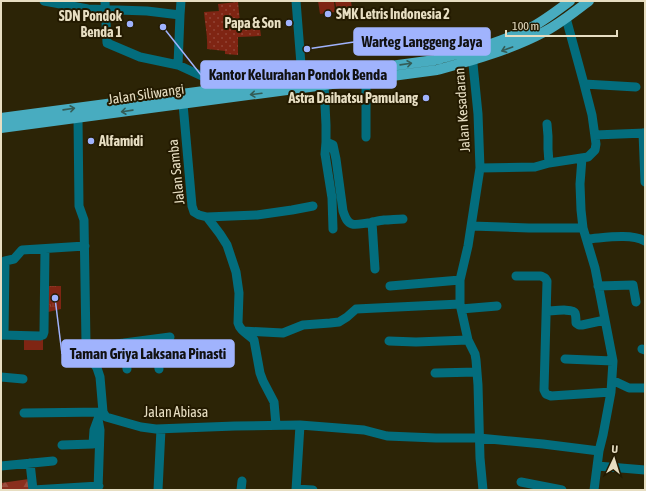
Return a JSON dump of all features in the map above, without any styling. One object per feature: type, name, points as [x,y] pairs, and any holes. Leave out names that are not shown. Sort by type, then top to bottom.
[{"type":"main road","name":"Jalan Siliwangi","points":[[1,128],[437,70],[532,27],[570,1]]},
{"type":"main road","name":"Jalan Siliwangi","points":[[1,118],[473,55],[510,48],[544,32],[589,1]]},
{"type":"street","points":[[44,1],[79,8],[105,6],[180,15]]},
{"type":"street","points":[[178,65],[181,1]]},
{"type":"street","points":[[296,1],[302,77]]},
{"type":"street","points":[[105,6],[107,42],[140,57],[178,65],[216,82],[220,89]]},
{"type":"street","points":[[480,168],[535,167],[549,163],[588,157],[595,150],[595,135],[584,84],[566,18]]},
{"type":"street","name":"Jalan Kesadaran","points":[[473,55],[478,114],[480,168],[468,246],[460,280],[460,306],[468,340],[475,354],[483,490]]},
{"type":"street","points":[[366,80],[366,137]]},
{"type":"street","points":[[584,84],[636,87]]},
{"type":"street","points":[[324,85],[325,154],[332,198],[333,229]]},
{"type":"street","name":"Jalan Samba","points":[[183,104],[192,206],[194,212],[207,217],[227,246],[236,272],[239,293],[239,327],[254,340],[260,373],[266,389],[274,402],[276,425]]},
{"type":"street","points":[[30,463],[33,490],[98,488],[100,377],[97,368],[88,356],[86,348],[85,246],[84,220],[79,206],[78,118]]},
{"type":"street","points":[[547,124],[549,163]]},
{"type":"street","points":[[595,135],[644,133],[645,182]]},
{"type":"street","points":[[326,142],[332,145],[336,159],[345,218],[352,224],[403,219]]},
{"type":"street","points":[[582,158],[580,184],[583,228],[595,268],[613,361],[611,392],[599,451],[594,490]]},
{"type":"street","points":[[207,217],[257,215],[313,206]]},
{"type":"street","points":[[372,222],[375,269]]},
{"type":"street","points":[[471,226],[583,228]]},
{"type":"street","points":[[587,239],[627,237],[645,241]]},
{"type":"street","points":[[44,249],[43,335],[2,335],[5,260],[14,259],[22,250],[85,246]]},
{"type":"street","points":[[516,276],[541,276],[547,281],[544,390],[546,394],[551,396],[611,392]]},
{"type":"street","points":[[390,286],[460,280]]},
{"type":"street","points":[[598,286],[633,284],[636,302]]},
{"type":"street","points":[[243,331],[283,333],[303,325],[339,322],[356,309],[498,306]]},
{"type":"street","points":[[546,311],[573,311],[575,313],[576,323],[579,325],[605,320]]},
{"type":"street","points":[[86,348],[170,338]]},
{"type":"street","points":[[155,339],[159,369]]},
{"type":"street","points":[[389,341],[416,342],[468,340]]},
{"type":"street","points":[[124,343],[127,369]]},
{"type":"street","points":[[565,359],[613,361]]},
{"type":"street","points":[[435,373],[477,372]]},
{"type":"street","points":[[1,377],[23,379]]},
{"type":"street","points":[[612,380],[629,388],[645,388]]},
{"type":"street","points":[[624,386],[630,383],[645,383]]},
{"type":"street","points":[[24,413],[100,415]]},
{"type":"street","points":[[62,445],[93,444],[94,430],[100,415]]},
{"type":"street","name":"Jalan Abiasa","points":[[100,415],[141,427],[161,429],[196,426],[300,426],[364,430],[387,436],[479,438],[599,451]]},
{"type":"street","points":[[300,426],[296,489],[313,490]]},
{"type":"street","points":[[158,489],[161,429]]},
{"type":"street","points":[[1,466],[53,461]]},
{"type":"street","points":[[597,466],[645,470]]},
{"type":"street","points":[[521,482],[562,490]]},
{"type":"green space","points":[[318,1],[334,1],[335,12],[320,14]]},
{"type":"green space","points":[[335,1],[351,1],[352,9],[337,12]]},
{"type":"green space","points":[[238,2],[240,22],[259,21],[261,36],[238,37],[238,55],[225,54],[225,51],[207,49],[204,12],[219,11],[218,4]]},
{"type":"green space","points":[[48,286],[61,286],[61,309],[48,312]]},
{"type":"green space","points":[[24,339],[43,339],[43,350],[24,350]]},
{"type":"green space","points":[[29,479],[31,490],[1,490],[1,483]]},
{"type":"place","name":"SMK Letris Indonesia 2","points":[[328,14]]},
{"type":"place","name":"Papa & Son","points":[[289,23]]},
{"type":"place","name":"SDN Pondok Benda 1","points":[[130,24]]},
{"type":"place","name":"Kantor Kelurahan Pondok Benda","points":[[163,27]]},
{"type":"place","name":"Warteg Langgeng Jaya","points":[[307,49]]},
{"type":"place","name":"Astra Daihatsu Pamulang","points":[[426,98]]},
{"type":"place","name":"Alfamidi","points":[[91,141]]},
{"type":"place","name":"Taman Griya Laksana Pinasti","points":[[55,298]]}]
